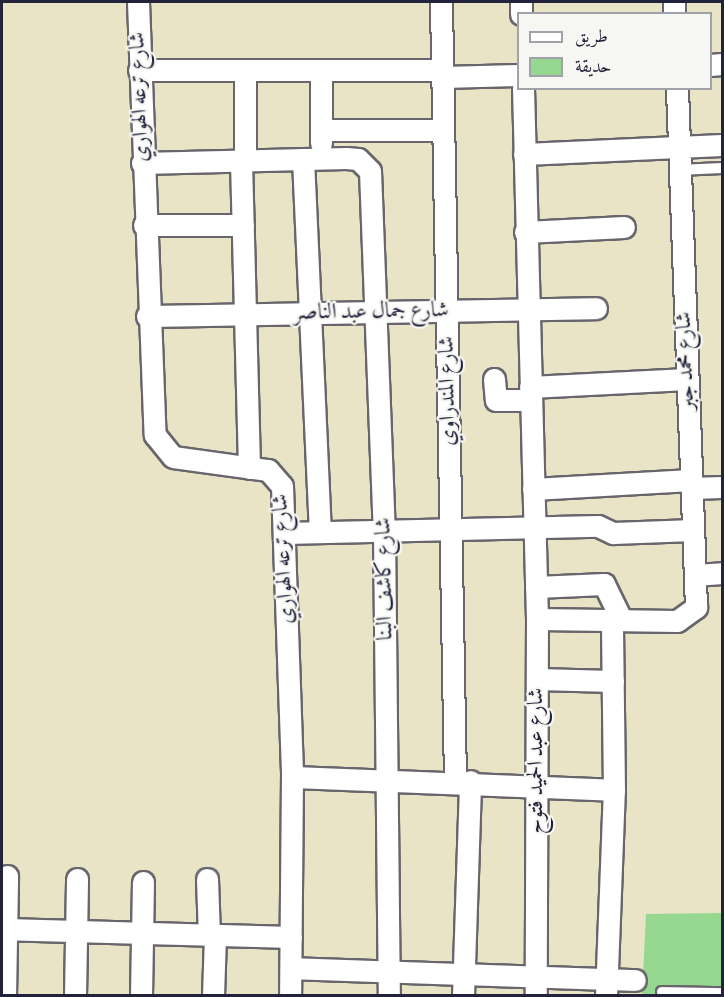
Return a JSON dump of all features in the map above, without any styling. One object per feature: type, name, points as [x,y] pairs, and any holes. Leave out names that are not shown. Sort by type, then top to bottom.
[{"type":"street","name":"شارع ترعه الهواري","points":[[138,2],[147,316],[159,444],[173,457],[268,470],[282,486],[292,777],[290,996]]},
{"type":"street","name":"شارع المندراوي","points":[[441,2],[450,528],[462,781],[463,996]]},
{"type":"street","points":[[139,70],[321,70],[517,75]]},
{"type":"street","points":[[245,70],[243,225],[249,468]]},
{"type":"street","points":[[320,532],[310,313],[312,159],[321,130],[321,70]]},
{"type":"street","name":"شارع عبد الحميد فتوح","points":[[523,90],[527,309],[537,619],[536,986]]},
{"type":"street","name":"شارع محمد جبر","points":[[617,619],[677,621],[696,607],[677,90]]},
{"type":"street","points":[[321,130],[443,130]]},
{"type":"street","points":[[524,154],[723,145]]},
{"type":"street","points":[[142,163],[312,159]]},
{"type":"street","name":"شارع كاشف البنا","points":[[312,159],[365,164],[372,183],[384,531],[389,780],[389,996]]},
{"type":"street","points":[[144,225],[243,225]]},
{"type":"street","points":[[525,232],[624,227]]},
{"type":"street","name":"شارع جمال عبد الناصر","points":[[147,316],[596,308]]},
{"type":"street","points":[[494,380],[496,400],[530,393],[687,379]]},
{"type":"street","points":[[533,489],[691,484],[723,487]]},
{"type":"street","points":[[284,533],[598,526],[613,533],[693,530]]},
{"type":"street","points":[[695,575],[723,573]]},
{"type":"street","points":[[536,587],[604,584],[617,619],[613,681],[614,790],[606,987]]},
{"type":"street","points":[[537,619],[617,619]]},
{"type":"street","points":[[537,679],[613,681]]},
{"type":"street","points":[[292,777],[462,781],[614,790]]},
{"type":"street","points":[[4,996],[7,876]]},
{"type":"street","points":[[75,996],[77,879]]},
{"type":"street","points":[[207,879],[212,935],[213,996]]},
{"type":"street","points":[[141,996],[143,882]]},
{"type":"street","points":[[4,929],[291,937]]},
{"type":"street","points":[[291,968],[464,974],[536,986],[606,987],[635,980]]},
{"type":"lane","points":[[680,170],[723,168]]},
{"type":"lane","points":[[662,993],[723,993]]},
{"type":"green space","points":[[722,913],[722,995],[642,996],[646,914]]}]
